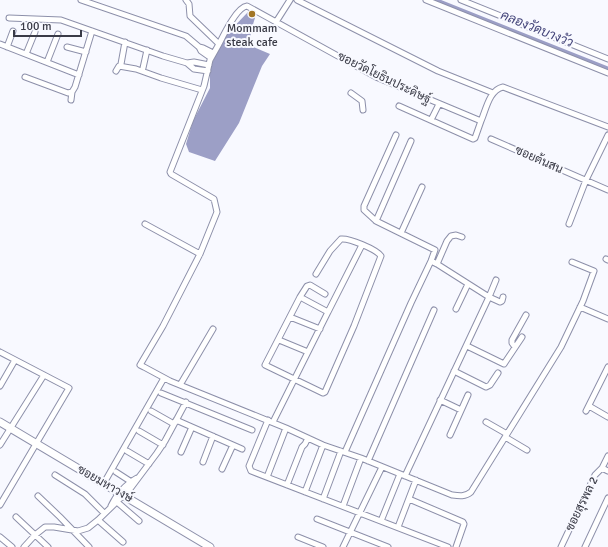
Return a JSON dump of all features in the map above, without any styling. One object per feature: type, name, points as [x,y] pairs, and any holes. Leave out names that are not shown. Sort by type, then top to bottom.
[{"type":"street","points":[[81,0],[186,36],[200,47],[201,51],[212,55]]},
{"type":"street","points":[[186,0],[189,4],[190,16],[219,44],[212,55],[202,90],[170,172],[213,198],[216,201],[217,212],[200,254],[163,326],[140,364],[164,378],[270,421],[323,445],[343,451],[452,495],[459,496],[468,494],[471,492],[561,347],[580,306],[594,271],[572,262]]},
{"type":"street","points":[[276,22],[290,0]]},
{"type":"street","points":[[298,0],[438,71],[493,93]]},
{"type":"street","points":[[426,0],[608,73]]},
{"type":"street","points":[[461,0],[608,59]]},
{"type":"street","name":"ซอยวัดโยธินประดิษฐ์","points":[[219,44],[229,25],[245,6],[247,6],[376,76],[481,121]]},
{"type":"street","points":[[9,18],[61,20],[187,63],[194,69],[208,72]]},
{"type":"street","points":[[7,47],[13,31]]},
{"type":"street","points":[[71,100],[72,92],[79,75],[92,31]]},
{"type":"street","points":[[26,54],[35,32]]},
{"type":"street","points":[[47,62],[58,34]]},
{"type":"street","points":[[121,64],[125,42]]},
{"type":"street","points":[[0,44],[79,75]]},
{"type":"street","points":[[67,47],[86,52]]},
{"type":"street","points":[[143,68],[147,50]]},
{"type":"street","points":[[187,63],[194,62],[209,65]]},
{"type":"street","points":[[116,71],[119,66],[136,69],[160,78],[202,90]]},
{"type":"street","points":[[25,77],[68,93],[72,92]]},
{"type":"street","points":[[399,106],[474,139],[493,93],[499,88],[503,87],[608,127]]},
{"type":"street","points":[[351,93],[362,101],[363,110]]},
{"type":"street","points":[[431,120],[439,104]]},
{"type":"street","points":[[396,135],[364,206],[364,210],[365,213],[376,221],[435,250],[434,262]]},
{"type":"street","points":[[569,224],[586,180],[608,135]]},
{"type":"street","name":"ซอยต้นสน","points":[[491,139],[608,190]]},
{"type":"street","points":[[376,221],[412,141]]},
{"type":"street","points":[[401,233],[422,187]]},
{"type":"street","points":[[144,224],[200,254]]},
{"type":"street","points":[[323,499],[410,303],[447,241],[451,236],[456,235],[462,237]]},
{"type":"street","points":[[316,274],[330,251],[339,240],[347,239],[362,245],[378,252],[381,257],[325,392],[321,393],[266,366],[300,297],[309,285],[325,294]]},
{"type":"street","points":[[362,245],[294,380],[270,421],[249,466],[251,471],[448,547]]},
{"type":"street","points":[[434,262],[489,297],[500,302],[504,297]]},
{"type":"street","points":[[381,521],[402,475],[467,346],[496,280]]},
{"type":"street","points":[[456,309],[468,284]]},
{"type":"street","points":[[300,297],[328,312]]},
{"type":"street","points":[[580,306],[608,319]]},
{"type":"street","points":[[368,461],[434,310]]},
{"type":"street","points":[[515,347],[512,340],[526,316]]},
{"type":"street","points":[[290,317],[320,329]]},
{"type":"street","points":[[180,385],[213,329]]},
{"type":"street","points":[[467,346],[504,364],[522,337]]},
{"type":"street","points":[[279,340],[308,352]]},
{"type":"street","points":[[0,352],[69,388],[36,444],[2,496],[0,504]]},
{"type":"street","points":[[0,386],[15,360]]},
{"type":"street","points":[[586,411],[590,406],[608,367]]},
{"type":"street","points":[[454,371],[486,388],[490,385],[498,373]]},
{"type":"street","points":[[0,445],[44,375]]},
{"type":"street","points":[[104,483],[164,378]]},
{"type":"street","points":[[161,393],[252,430]]},
{"type":"street","points":[[450,435],[468,395]]},
{"type":"street","points":[[440,400],[461,410]]},
{"type":"street","points":[[24,547],[41,529],[50,526],[72,531],[84,530],[98,520],[117,502],[122,494],[149,464],[163,445],[186,402]]},
{"type":"street","points":[[590,406],[608,417]]},
{"type":"street","points":[[151,411],[242,449]]},
{"type":"street","name":"ซอยมหาวงษ์","points":[[0,422],[210,547]]},
{"type":"street","points":[[486,422],[527,450]]},
{"type":"street","points":[[181,452],[192,427]]},
{"type":"street","points":[[267,477],[286,428]]},
{"type":"street","points":[[139,431],[163,445]]},
{"type":"street","points":[[203,462],[213,436]]},
{"type":"street","points":[[287,485],[302,447],[308,438]]},
{"type":"street","points":[[222,469],[233,445]]},
{"type":"street","points":[[305,492],[323,445]]},
{"type":"street","points":[[127,451],[149,464]]},
{"type":"street","points":[[602,468],[608,456]]},
{"type":"street","points":[[343,506],[361,458]]},
{"type":"street","points":[[343,547],[382,467]]},
{"type":"street","name":"ซอยสุรพล 2","points":[[561,547],[595,475],[602,468],[608,471]]},
{"type":"street","points":[[116,472],[134,481]]},
{"type":"street","points":[[56,475],[85,494],[104,513]]},
{"type":"street","points":[[398,527],[416,480]]},
{"type":"street","points":[[110,507],[115,498],[122,494]]},
{"type":"street","points":[[38,496],[88,547]]},
{"type":"street","points":[[585,547],[608,498]]},
{"type":"street","points":[[409,499],[463,522],[464,524],[456,547]]},
{"type":"street","points":[[117,502],[139,521]]},
{"type":"street","points":[[16,517],[48,547]]},
{"type":"street","points":[[317,518],[388,547]]},
{"type":"street","points":[[98,520],[123,542]]},
{"type":"street","points":[[0,537],[12,547]]},
{"type":"street","points":[[298,537],[323,547]]},
{"type":"water","points":[[248,12],[255,18],[249,40],[251,46],[270,54],[262,66],[239,123],[215,161],[189,152],[186,144],[193,121],[210,88],[210,68],[223,38]]},
{"type":"waterway","name":"คลองวัดบางวัว","points":[[435,0],[608,69]]},
{"type":"place","name":"Mommam steak cafe","points":[[252,14]]}]
